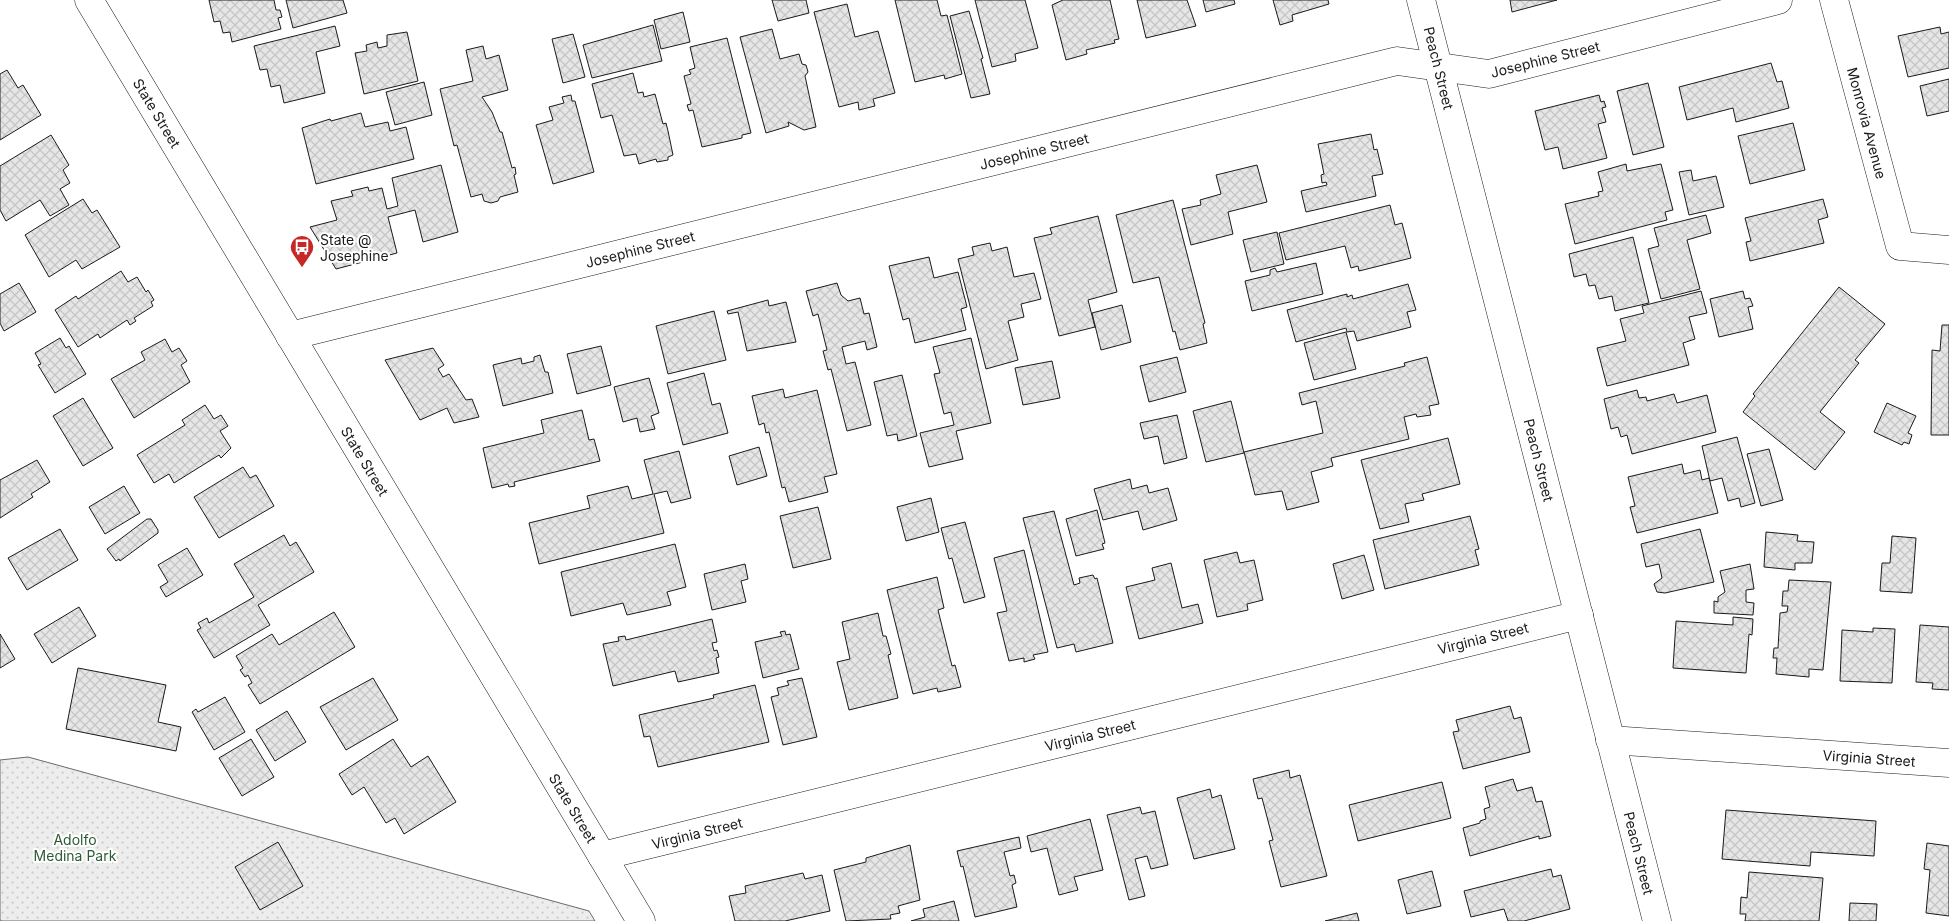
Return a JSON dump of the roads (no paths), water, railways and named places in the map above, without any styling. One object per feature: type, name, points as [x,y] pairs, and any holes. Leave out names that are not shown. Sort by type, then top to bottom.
[{"type":"street","name":"State Street","points":[[89,0],[641,921]]},
{"type":"street","name":"Peach Street","points":[[1421,0],[1657,921]]},
{"type":"street","name":"Josephine Street","points":[[290,336],[1397,61],[1439,69],[1489,74],[1778,0]]},
{"type":"street","name":"Monrovia Avenue","points":[[1834,0],[1900,246],[1949,250]]},
{"type":"street","name":"Virginia Street","points":[[602,856],[1578,615]]},
{"type":"street","name":"Virginia Street","points":[[1610,740],[1949,763]]},
{"type":"place","name":"State @ Josephine","points":[[302,268]]},
{"type":"park label","name":"Adolfo Medina Park","points":[[75,848]]}]
